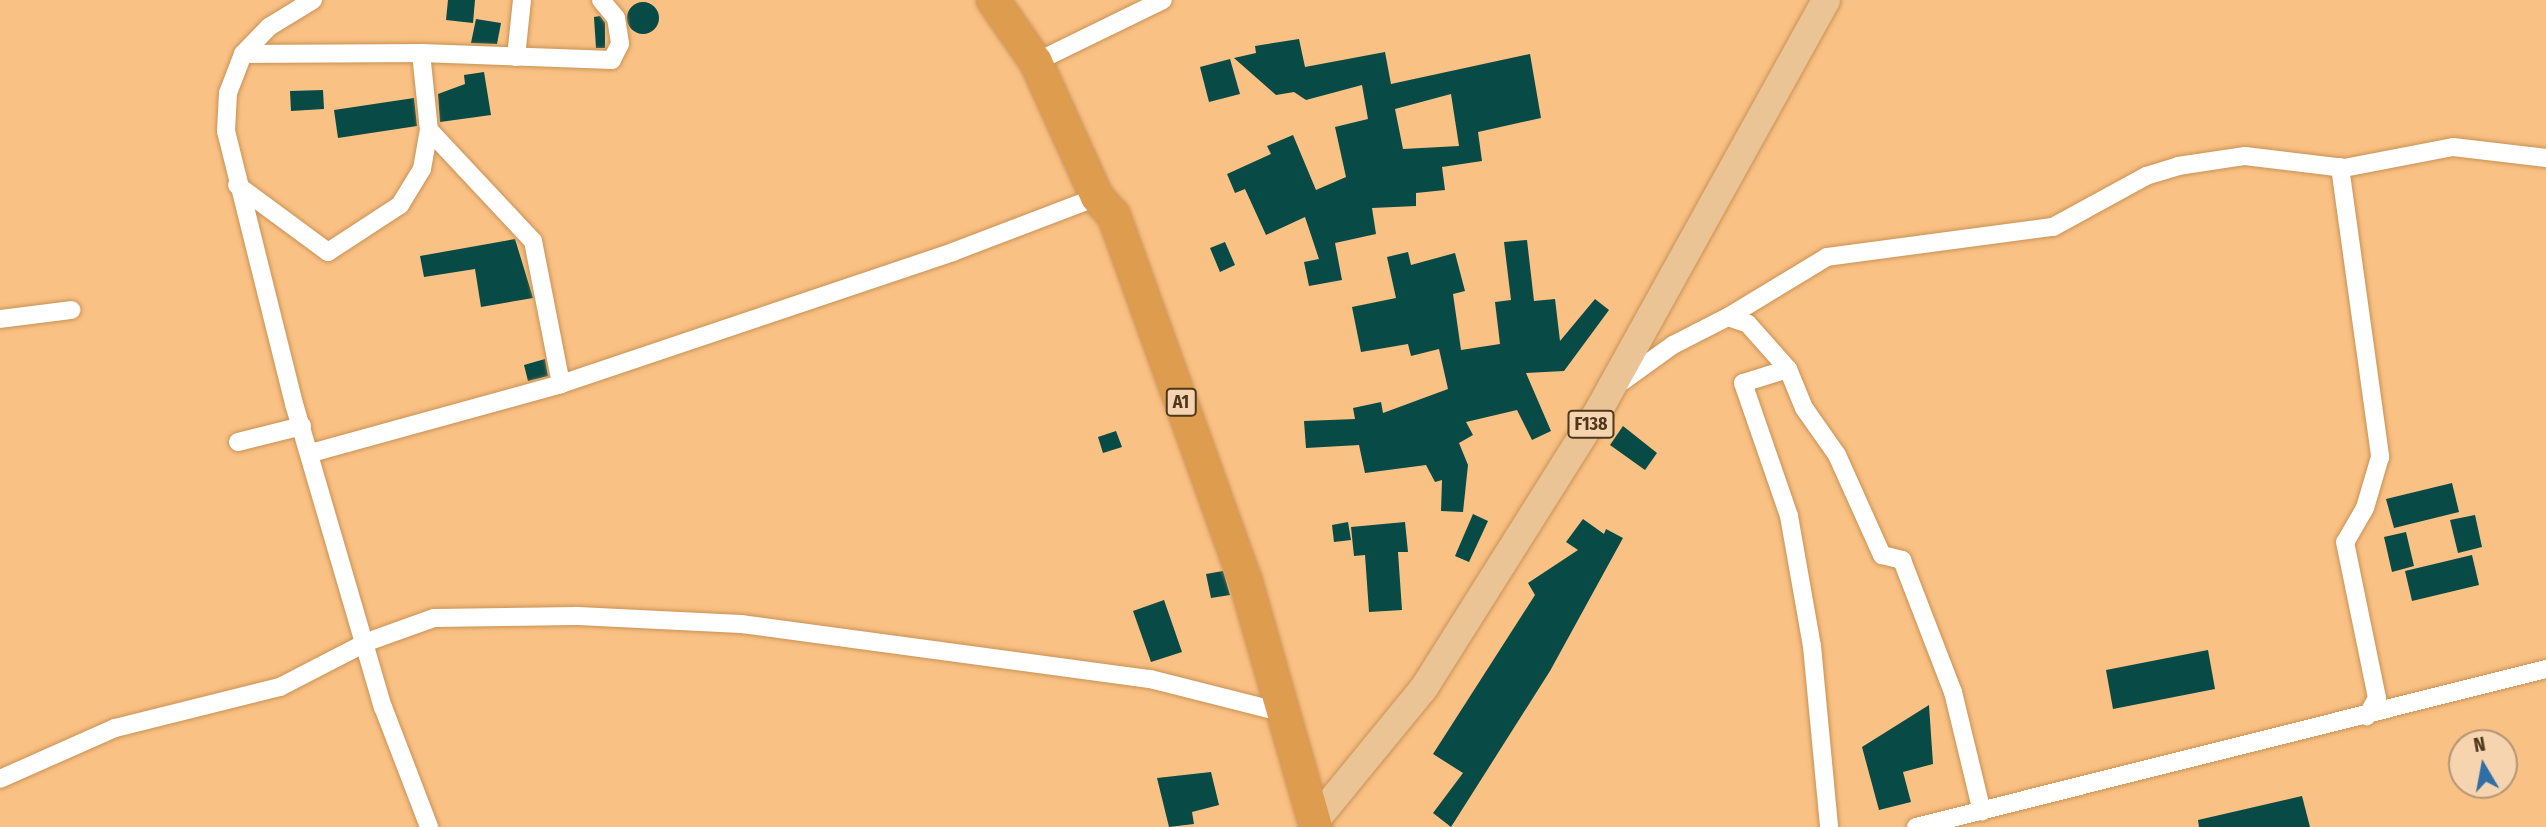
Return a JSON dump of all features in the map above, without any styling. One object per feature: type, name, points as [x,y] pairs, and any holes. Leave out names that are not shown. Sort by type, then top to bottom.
[{"type":"highway","name":"A1","points":[[993,0],[1036,62],[1097,197],[1114,216],[1245,579],[1315,824]]},
{"type":"main road","name":"F138","points":[[1315,824],[1424,688],[1600,408],[1826,0]]},
{"type":"street","points":[[313,0],[269,27],[243,54],[228,93],[226,131],[236,185],[302,426],[367,642],[383,707],[429,827]]},
{"type":"street","points":[[516,57],[522,0]]},
{"type":"street","points":[[243,54],[421,53],[612,61],[620,44],[616,18],[601,0]]},
{"type":"street","points":[[1036,62],[1163,0]]},
{"type":"street","points":[[236,185],[328,252],[400,205],[422,169],[429,130],[421,53]]},
{"type":"street","points":[[429,130],[533,241],[561,384]]},
{"type":"street","points":[[1600,408],[1633,370],[1827,257],[2053,227],[2146,176],[2178,166],[2245,156],[2340,167],[2453,147],[2546,158]]},
{"type":"street","points":[[2340,167],[2380,457],[2365,508],[2346,542],[2377,698],[2367,716]]},
{"type":"street","points":[[311,453],[561,384],[953,253],[1097,197]]},
{"type":"street","points":[[0,319],[71,310]]},
{"type":"street","points":[[1728,317],[1748,324],[1788,369],[1804,408],[1837,455],[1882,555],[1902,560],[1954,692],[1982,812]]},
{"type":"street","points":[[1788,369],[1743,383],[1789,516],[1812,646],[1829,827]]},
{"type":"street","points":[[238,442],[302,426]]},
{"type":"street","points":[[0,779],[115,728],[280,687],[367,642],[433,618],[578,616],[743,624],[1150,679],[1283,713]]},
{"type":"street","points":[[1916,827],[2546,669]]},
{"type":"building","points":[[448,0],[475,0],[473,23],[446,20]]},
{"type":"building","points":[[643,2],[655,6],[659,18],[655,30],[643,34],[631,30],[627,18],[631,6]]},
{"type":"building","points":[[600,16],[605,23],[605,48],[596,48],[594,17]]},
{"type":"building","points":[[476,19],[501,23],[497,44],[471,43]]},
{"type":"building","points":[[1299,39],[1305,67],[1385,52],[1391,84],[1530,54],[1541,118],[1478,132],[1482,161],[1442,167],[1445,190],[1416,193],[1416,206],[1372,208],[1376,234],[1335,243],[1342,280],[1309,286],[1304,262],[1319,259],[1305,217],[1266,235],[1245,189],[1235,193],[1227,174],[1271,154],[1267,146],[1293,135],[1316,190],[1346,177],[1335,127],[1368,119],[1362,85],[1306,100],[1294,92],[1276,95],[1234,58],[1256,53],[1255,46]],"holes":[[[1451,94],[1459,146],[1403,149],[1395,109]]]},
{"type":"building","points":[[1230,59],[1240,94],[1209,102],[1200,67]]},
{"type":"building","points":[[484,72],[491,115],[440,122],[438,94],[465,84],[464,75]]},
{"type":"building","points":[[323,90],[324,109],[291,111],[290,91]]},
{"type":"building","points":[[414,98],[417,126],[338,138],[334,110]]},
{"type":"building","points":[[515,239],[533,298],[481,307],[475,269],[424,277],[420,256]]},
{"type":"building","points":[[1527,240],[1534,301],[1555,299],[1560,341],[1595,299],[1609,310],[1564,371],[1526,373],[1551,431],[1532,440],[1517,410],[1466,422],[1473,435],[1459,443],[1468,465],[1463,512],[1441,511],[1442,480],[1435,482],[1426,465],[1365,473],[1359,445],[1306,448],[1304,421],[1355,419],[1353,408],[1381,402],[1383,413],[1448,389],[1439,349],[1411,356],[1408,344],[1361,352],[1352,307],[1396,298],[1387,257],[1408,252],[1411,265],[1455,253],[1465,291],[1453,294],[1461,350],[1500,344],[1495,302],[1511,300],[1504,242]]},
{"type":"building","points":[[1225,242],[1235,265],[1220,272],[1210,248]]},
{"type":"building","points":[[545,359],[548,376],[528,381],[524,365]]},
{"type":"building","points":[[1623,426],[1657,453],[1645,470],[1610,445]]},
{"type":"building","points":[[1116,431],[1122,447],[1103,453],[1098,437]]},
{"type":"building","points":[[2452,483],[2459,512],[2394,528],[2386,499]]},
{"type":"building","points":[[1473,514],[1488,521],[1469,562],[1455,556]]},
{"type":"building","points":[[2475,515],[2482,547],[2458,553],[2450,520]]},
{"type":"building","points":[[1583,519],[1604,534],[1606,529],[1623,538],[1550,671],[1451,827],[1433,813],[1463,773],[1433,754],[1535,595],[1528,583],[1578,550],[1566,542]]},
{"type":"building","points":[[1348,522],[1351,540],[1334,542],[1332,525]]},
{"type":"building","points":[[1405,522],[1408,552],[1398,552],[1402,610],[1369,612],[1365,555],[1354,556],[1351,527]]},
{"type":"building","points":[[2406,532],[2414,566],[2392,572],[2384,537]]},
{"type":"building","points":[[2472,555],[2479,585],[2412,601],[2405,571]]},
{"type":"building","points":[[1223,571],[1230,595],[1211,598],[1206,574]]},
{"type":"building","points":[[1164,600],[1182,652],[1151,662],[1133,611]]},
{"type":"building","points":[[2208,650],[2215,689],[2113,709],[2106,670]]},
{"type":"building","points":[[1929,705],[1933,764],[1903,772],[1911,802],[1879,810],[1862,747]]},
{"type":"building","points":[[1211,772],[1219,805],[1192,812],[1194,824],[1169,827],[1157,778]]},
{"type":"building","points":[[2302,796],[2310,827],[2199,827],[2198,820]]}]
